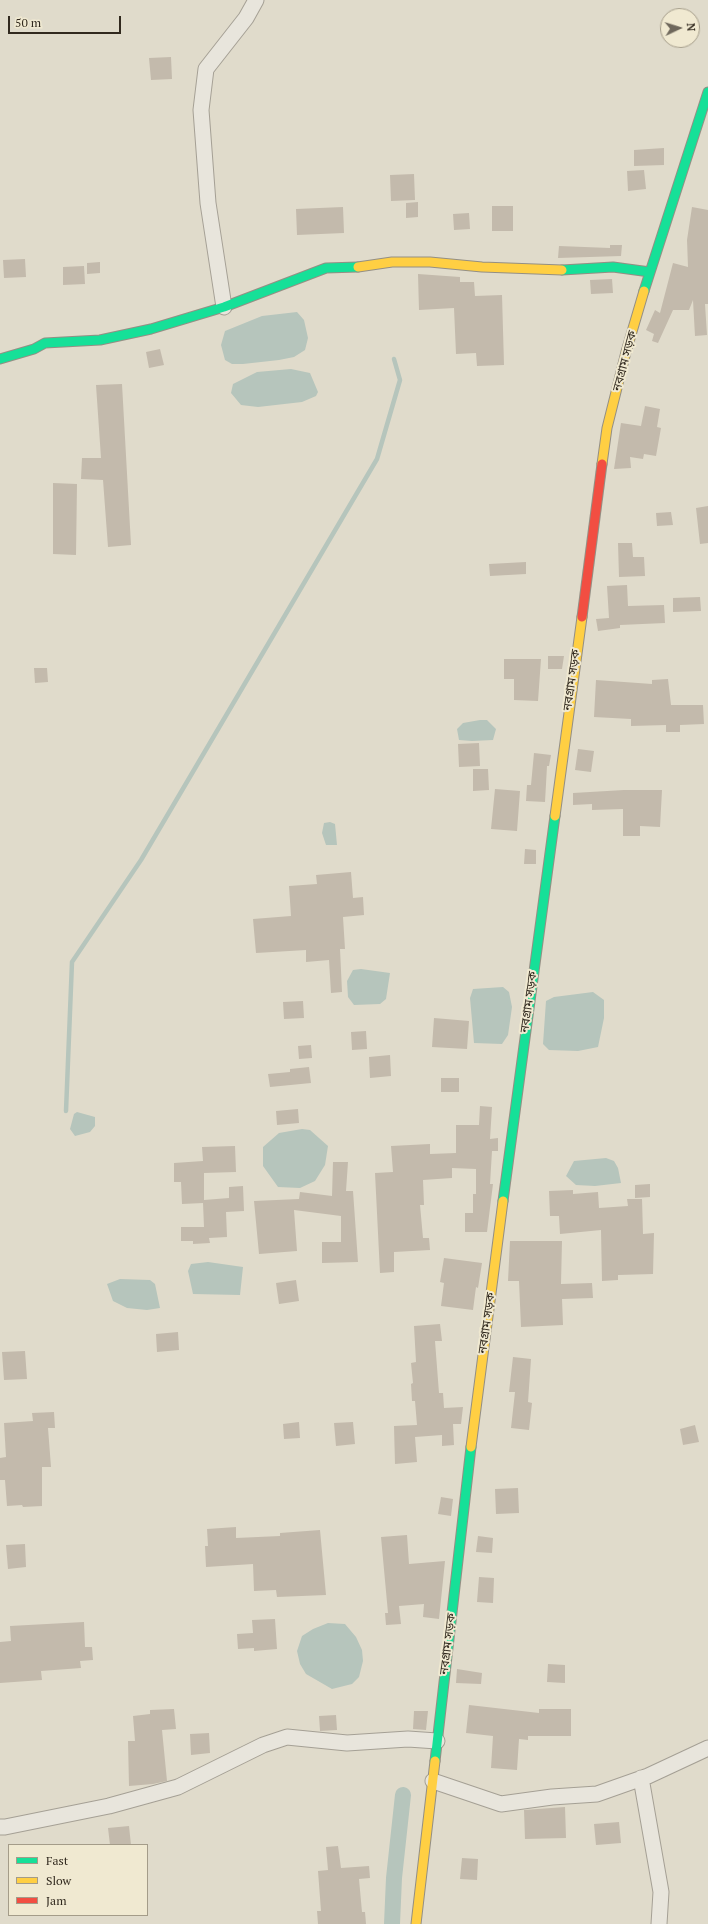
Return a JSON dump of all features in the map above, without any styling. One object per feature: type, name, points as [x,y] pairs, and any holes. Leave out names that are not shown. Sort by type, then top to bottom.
[{"type":"main road","name":"নবগ্রাম সড়ক","points":[[416,1924],[476,1401],[607,428],[626,352],[650,272],[708,92]]},
{"type":"main road","points":[[0,359],[34,350],[45,343],[100,340],[151,329],[224,307],[326,268],[361,267],[392,262],[430,262],[482,267],[554,270],[614,267],[650,272]]},
{"type":"street","points":[[224,307],[208,203],[201,110],[206,69],[246,18],[256,0]]},
{"type":"street","points":[[0,1826],[5,1827],[109,1806],[178,1786],[264,1745],[287,1737],[347,1743],[408,1739],[437,1741]]},
{"type":"street","points":[[433,1781],[501,1804],[552,1797],[597,1794],[641,1778],[708,1748]]},
{"type":"street","points":[[641,1778],[661,1892],[660,1924]]},
{"type":"shaded area","points":[[297,312],[304,320],[308,338],[305,350],[294,357],[279,360],[232,364],[225,360],[221,345],[225,331],[262,316]]},
{"type":"shaded area","points":[[291,369],[310,373],[318,392],[316,396],[302,402],[258,407],[241,405],[231,393],[233,384],[257,372]]},
{"type":"shaded area","points":[[487,720],[496,729],[493,740],[459,740],[457,729],[463,723]]},
{"type":"shaded area","points":[[330,822],[335,824],[337,845],[326,845],[322,833],[324,823]]},
{"type":"shaded area","points":[[361,969],[390,973],[386,999],[380,1004],[354,1005],[348,997],[347,981],[353,970]]},
{"type":"shaded area","points":[[503,987],[509,992],[512,1007],[508,1035],[502,1044],[474,1043],[470,998],[473,989]]},
{"type":"shaded area","points":[[593,992],[604,1000],[604,1018],[598,1047],[578,1051],[549,1050],[543,1044],[546,1001],[554,997]]},
{"type":"shaded area","points":[[77,1112],[95,1117],[95,1126],[90,1132],[75,1136],[70,1129],[74,1114]]},
{"type":"shaded area","points":[[302,1129],[310,1130],[328,1146],[325,1165],[315,1181],[300,1188],[278,1187],[263,1166],[263,1147],[279,1133]]},
{"type":"shaded area","points":[[606,1158],[614,1161],[618,1168],[621,1183],[595,1186],[576,1185],[566,1176],[574,1161]]},
{"type":"shaded area","points":[[208,1262],[243,1267],[240,1295],[193,1294],[188,1271],[191,1264]]},
{"type":"shaded area","points":[[120,1279],[150,1280],[155,1284],[160,1308],[147,1310],[127,1308],[113,1301],[107,1284]]},
{"type":"shaded area","points":[[328,1623],[345,1624],[356,1637],[362,1650],[363,1661],[359,1677],[352,1684],[332,1689],[306,1674],[300,1664],[297,1651],[302,1636],[313,1629]]},
{"type":"building","points":[[171,57],[172,79],[151,80],[149,58]]},
{"type":"building","points":[[664,148],[664,165],[634,166],[634,150]]},
{"type":"building","points":[[644,170],[646,189],[628,191],[627,171]]},
{"type":"building","points":[[414,174],[415,200],[391,201],[390,175]]},
{"type":"building","points":[[418,202],[418,217],[406,218],[406,203]]},
{"type":"building","points":[[492,206],[513,206],[513,231],[492,231]]},
{"type":"building","points":[[343,207],[344,233],[297,235],[296,209]]},
{"type":"building","points":[[692,207],[708,210],[708,304],[705,304],[707,335],[695,336],[693,300],[689,310],[673,310],[658,343],[652,341],[654,334],[646,330],[655,310],[660,313],[673,263],[688,267],[687,240]]},
{"type":"building","points":[[469,213],[470,229],[454,230],[453,214]]},
{"type":"building","points":[[610,245],[622,245],[621,256],[558,258],[559,246],[610,248]]},
{"type":"building","points":[[25,259],[26,277],[4,278],[3,260]]},
{"type":"building","points":[[100,262],[100,273],[87,274],[87,263]]},
{"type":"building","points":[[84,266],[85,284],[63,285],[63,267]]},
{"type":"building","points":[[418,274],[460,277],[460,282],[474,282],[475,296],[502,295],[504,365],[477,366],[476,353],[456,354],[454,308],[419,310]]},
{"type":"building","points":[[612,279],[613,293],[591,294],[590,280]]},
{"type":"building","points":[[160,349],[164,365],[149,368],[146,352]]},
{"type":"building","points":[[122,384],[131,545],[108,547],[103,480],[81,479],[82,458],[101,458],[96,385]]},
{"type":"building","points":[[645,406],[660,409],[657,427],[661,428],[656,456],[644,454],[643,459],[630,457],[631,468],[614,469],[621,423],[641,426]]},
{"type":"building","points":[[53,483],[77,484],[76,555],[53,554]]},
{"type":"building","points":[[708,506],[708,543],[700,544],[696,508]]},
{"type":"building","points":[[671,512],[673,525],[657,526],[656,513]]},
{"type":"building","points":[[618,543],[632,543],[633,557],[644,557],[645,576],[619,577]]},
{"type":"building","points":[[526,562],[526,574],[490,576],[489,564]]},
{"type":"building","points":[[627,585],[628,606],[664,605],[665,623],[620,625],[620,628],[598,631],[596,619],[609,618],[607,586]]},
{"type":"building","points":[[700,597],[701,611],[673,612],[673,598]]},
{"type":"building","points":[[548,656],[564,656],[562,669],[548,669]]},
{"type":"building","points":[[504,659],[541,659],[538,701],[514,700],[514,679],[504,679]]},
{"type":"building","points":[[34,668],[47,668],[48,682],[35,683]]},
{"type":"building","points":[[668,679],[671,705],[703,705],[704,724],[680,725],[680,732],[666,732],[666,725],[631,726],[631,719],[594,717],[596,680],[652,684],[652,680]]},
{"type":"building","points":[[479,743],[480,766],[459,767],[458,744]]},
{"type":"building","points":[[578,749],[594,751],[591,772],[575,770]]},
{"type":"building","points":[[534,753],[551,755],[549,766],[547,766],[545,802],[526,801],[527,785],[531,785]]},
{"type":"building","points":[[473,769],[488,769],[489,790],[473,791]]},
{"type":"building","points":[[495,789],[520,791],[517,831],[491,829]]},
{"type":"building","points":[[624,790],[662,790],[660,827],[640,826],[640,836],[623,836],[623,809],[592,810],[592,804],[573,805],[573,793]]},
{"type":"building","points":[[525,849],[536,850],[536,864],[524,864]]},
{"type":"building","points":[[351,872],[353,898],[363,897],[364,915],[343,917],[345,949],[340,949],[342,992],[331,993],[329,960],[306,962],[306,950],[256,953],[253,919],[291,916],[289,886],[317,884],[316,875]]},
{"type":"building","points":[[303,1001],[304,1018],[284,1019],[283,1002]]},
{"type":"building","points":[[434,1018],[469,1021],[467,1049],[432,1047]]},
{"type":"building","points":[[366,1031],[367,1049],[352,1050],[351,1032]]},
{"type":"building","points":[[311,1045],[312,1058],[299,1059],[298,1046]]},
{"type":"building","points":[[390,1055],[391,1076],[370,1078],[369,1057]]},
{"type":"building","points":[[309,1067],[311,1083],[270,1087],[268,1074],[290,1072],[290,1069]]},
{"type":"building","points":[[441,1078],[459,1078],[459,1092],[441,1092]]},
{"type":"building","points":[[480,1106],[492,1107],[490,1139],[498,1138],[498,1151],[492,1151],[490,1184],[493,1184],[487,1232],[465,1232],[465,1213],[473,1213],[473,1194],[476,1194],[476,1169],[452,1168],[452,1178],[423,1180],[424,1205],[420,1205],[423,1238],[429,1238],[430,1250],[394,1252],[394,1272],[380,1273],[375,1173],[393,1172],[391,1146],[430,1144],[430,1154],[456,1153],[456,1125],[479,1125]]},
{"type":"building","points":[[298,1109],[299,1123],[277,1125],[276,1111]]},
{"type":"building","points":[[235,1146],[236,1172],[204,1173],[204,1200],[229,1198],[229,1187],[243,1186],[244,1211],[226,1212],[227,1237],[209,1238],[210,1243],[193,1244],[193,1241],[181,1241],[181,1227],[204,1227],[203,1203],[182,1204],[181,1182],[174,1182],[174,1163],[203,1161],[202,1147]]},
{"type":"building","points":[[333,1162],[348,1162],[346,1191],[353,1191],[358,1262],[322,1263],[322,1242],[341,1242],[341,1216],[294,1210],[297,1251],[259,1254],[254,1201],[299,1199],[300,1192],[332,1196]]},
{"type":"building","points":[[650,1184],[650,1197],[635,1198],[635,1185]]},
{"type":"building","points":[[573,1190],[573,1194],[598,1192],[599,1208],[628,1206],[627,1199],[642,1199],[643,1234],[654,1233],[653,1274],[618,1275],[618,1280],[602,1281],[601,1230],[560,1234],[559,1216],[550,1216],[549,1191]]},
{"type":"building","points":[[510,1241],[562,1241],[561,1284],[592,1283],[593,1298],[562,1299],[563,1325],[521,1327],[519,1281],[508,1281]]},
{"type":"building","points":[[444,1258],[482,1263],[478,1288],[476,1287],[473,1310],[441,1306],[444,1283],[440,1282]]},
{"type":"building","points":[[296,1280],[299,1301],[279,1304],[276,1283]]},
{"type":"building","points":[[440,1324],[442,1341],[435,1341],[439,1393],[443,1393],[444,1408],[463,1407],[461,1424],[453,1424],[454,1445],[442,1446],[442,1435],[415,1437],[417,1462],[395,1464],[394,1426],[417,1425],[415,1401],[412,1401],[411,1384],[413,1383],[411,1363],[416,1362],[414,1326]]},
{"type":"building","points":[[178,1332],[179,1350],[157,1352],[156,1334]]},
{"type":"building","points":[[25,1351],[27,1379],[4,1380],[2,1352]]},
{"type":"building","points":[[513,1357],[531,1359],[528,1402],[532,1403],[529,1430],[511,1428],[515,1392],[509,1392]]},
{"type":"building","points":[[54,1412],[55,1428],[48,1428],[51,1467],[42,1467],[42,1506],[7,1506],[5,1480],[0,1480],[0,1458],[6,1457],[4,1423],[33,1421],[32,1413]]},
{"type":"building","points":[[299,1422],[300,1438],[284,1439],[283,1424]]},
{"type":"building","points":[[353,1422],[355,1444],[336,1446],[334,1423]]},
{"type":"building","points":[[695,1425],[699,1442],[683,1445],[680,1429]]},
{"type":"building","points":[[518,1488],[519,1513],[496,1514],[495,1489]]},
{"type":"building","points":[[441,1497],[453,1499],[451,1516],[438,1514]]},
{"type":"building","points":[[236,1527],[236,1538],[280,1536],[280,1533],[320,1530],[326,1595],[277,1597],[276,1590],[254,1591],[253,1564],[206,1567],[205,1546],[208,1546],[207,1529]]},
{"type":"building","points":[[407,1535],[409,1564],[445,1561],[439,1619],[423,1617],[424,1604],[399,1606],[401,1624],[386,1625],[385,1613],[388,1613],[381,1537]]},
{"type":"building","points":[[478,1536],[493,1538],[492,1553],[476,1552]]},
{"type":"building","points":[[25,1544],[26,1567],[8,1569],[6,1545]]},
{"type":"building","points":[[479,1577],[494,1578],[493,1603],[477,1602]]},
{"type":"building","points":[[275,1619],[277,1649],[254,1651],[254,1648],[238,1649],[237,1634],[253,1633],[252,1620]]},
{"type":"building","points":[[84,1622],[85,1647],[92,1647],[93,1660],[80,1661],[81,1668],[41,1671],[42,1680],[0,1683],[0,1642],[11,1641],[10,1626]]},
{"type":"building","points":[[548,1664],[565,1665],[565,1683],[547,1682]]},
{"type":"building","points":[[457,1669],[482,1673],[481,1684],[456,1683]]},
{"type":"building","points":[[469,1705],[539,1713],[539,1709],[571,1709],[571,1736],[528,1736],[528,1740],[519,1739],[517,1770],[491,1768],[493,1736],[466,1733]]},
{"type":"building","points":[[174,1709],[176,1729],[162,1730],[167,1781],[129,1786],[128,1741],[135,1741],[133,1716],[150,1714],[150,1710]]},
{"type":"building","points":[[414,1711],[428,1711],[426,1730],[413,1729]]},
{"type":"building","points":[[336,1715],[337,1730],[320,1731],[319,1716]]},
{"type":"building","points":[[209,1733],[210,1753],[191,1755],[190,1734]]},
{"type":"building","points":[[565,1807],[566,1838],[525,1839],[524,1810]]},
{"type":"building","points":[[619,1822],[621,1843],[596,1845],[594,1824]]},
{"type":"building","points":[[129,1826],[131,1844],[110,1844],[108,1828]]},
{"type":"building","points":[[338,1846],[341,1868],[369,1866],[370,1878],[359,1879],[362,1912],[365,1912],[366,1924],[318,1924],[317,1911],[321,1911],[318,1871],[328,1870],[326,1847]]},
{"type":"building","points":[[462,1858],[478,1859],[477,1880],[460,1879]]},
{"type":"waterway","points":[[66,1111],[72,962],[141,860],[377,459],[400,380],[394,359]]},
{"type":"waterway","points":[[392,1924],[394,1878],[403,1795]]},
{"type":"traffic: fast","points":[[644,291],[708,92]]},
{"type":"traffic: fast","points":[[0,359],[34,349],[45,343],[100,340],[151,329],[224,307],[326,268],[358,267]]},
{"type":"traffic: fast","points":[[562,270],[613,267],[650,272]]},
{"type":"traffic: fast","points":[[503,1201],[555,816]]},
{"type":"traffic: fast","points":[[435,1761],[471,1447]]},
{"type":"traffic: slow","points":[[358,267],[392,262],[430,262],[482,267],[562,270]]},
{"type":"traffic: slow","points":[[602,464],[607,428],[626,352],[644,291]]},
{"type":"traffic: slow","points":[[555,816],[582,617]]},
{"type":"traffic: slow","points":[[471,1447],[503,1201]]},
{"type":"traffic: slow","points":[[416,1924],[435,1761]]},
{"type":"traffic: jam","points":[[582,617],[602,464]]}]
